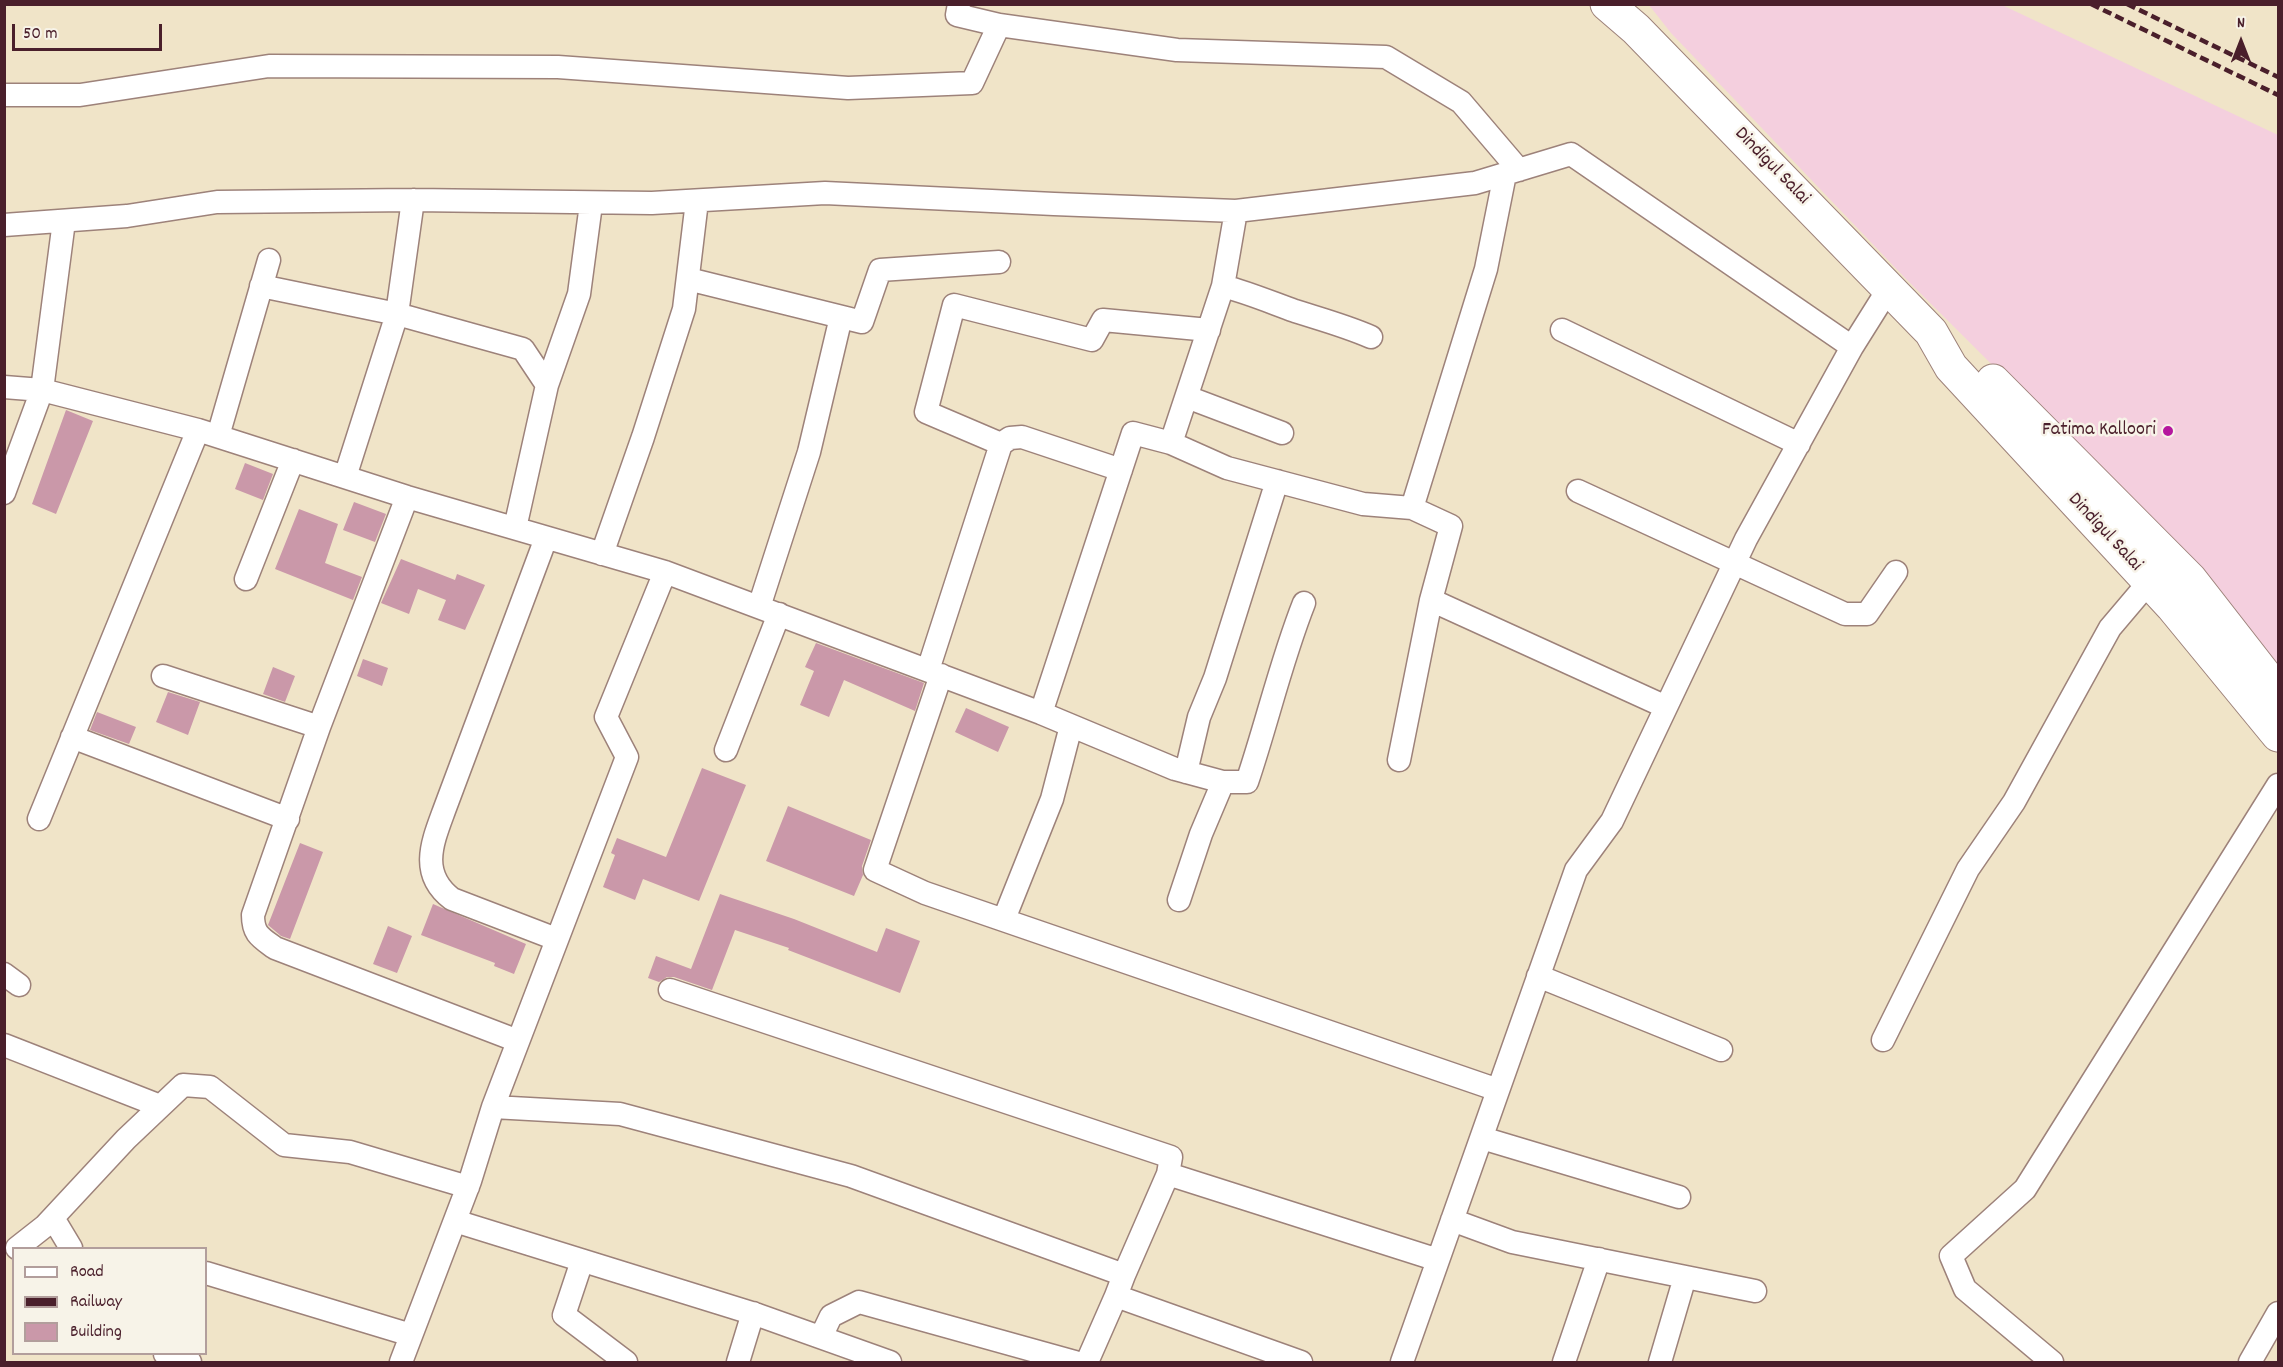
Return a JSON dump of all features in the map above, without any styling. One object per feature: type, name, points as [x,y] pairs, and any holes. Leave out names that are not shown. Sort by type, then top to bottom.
[{"type":"main road","name":"Dindigul Salai","points":[[1607,4],[1631,17],[1931,332],[1951,367],[2172,606],[2278,735]]},
{"type":"main road","name":"Dindigul Salai","points":[[1931,332],[1963,351],[2190,579],[2278,692]]},
{"type":"street","points":[[959,4],[957,15],[999,25],[1177,50],[1386,57],[1461,102],[1512,172]]},
{"type":"street","points":[[4,95],[80,95],[269,66],[558,67],[848,88],[972,83],[999,25]]},
{"type":"street","points":[[4,225],[127,216],[217,202],[413,200],[652,204],[825,193],[1236,211],[1475,183],[1571,154],[1852,347]]},
{"type":"street","points":[[1412,508],[1486,269],[1512,172]]},
{"type":"street","points":[[345,477],[397,314],[413,200]]},
{"type":"street","points":[[603,554],[684,309],[697,201]]},
{"type":"street","points":[[515,528],[547,385],[579,294],[591,204]]},
{"type":"street","points":[[1172,443],[1223,286],[1236,211]]},
{"type":"street","points":[[4,493],[42,390],[64,221]]},
{"type":"street","points":[[39,819],[72,737],[208,433],[269,260]]},
{"type":"street","points":[[688,279],[862,322],[880,270],[999,262]]},
{"type":"street","points":[[261,286],[397,314],[523,350],[547,385]]},
{"type":"street","points":[[1223,286],[1255,294],[1293,310],[1371,336]]},
{"type":"street","points":[[1402,1362],[1576,870],[1612,821],[1734,564],[1852,347],[1889,288]]},
{"type":"street","points":[[1001,444],[926,412],[954,305],[1092,340],[1103,320],[1209,330]]},
{"type":"street","points":[[726,750],[769,610],[841,317]]},
{"type":"street","points":[[1562,330],[1799,444]]},
{"type":"street","points":[[4,387],[42,390],[208,433],[407,497],[665,572],[935,672],[1186,772],[1223,782],[1247,782],[1263,737],[1294,628],[1304,603]]},
{"type":"street","points":[[1186,397],[1282,433]]},
{"type":"street","points":[[1041,713],[1133,433],[1172,443],[1227,468],[1362,504],[1412,508],[1451,526],[1431,600],[1399,760]]},
{"type":"street","points":[[1121,470],[1022,437],[1010,438],[1001,444],[875,870],[926,893],[1498,1089]]},
{"type":"street","points":[[246,579],[293,460]]},
{"type":"street","points":[[1186,772],[1199,717],[1215,678],[1277,481]]},
{"type":"street","points":[[1578,491],[1734,564],[1835,609],[1856,615],[1867,614],[1896,572]]},
{"type":"street","points":[[407,497],[319,727],[253,915],[253,926],[258,936],[275,948],[518,1041]]},
{"type":"street","points":[[546,538],[445,808],[432,845],[431,864],[439,889],[452,899],[556,939]]},
{"type":"street","points":[[401,1362],[468,1187],[493,1107],[627,757],[606,717],[665,572]]},
{"type":"street","points":[[1883,1040],[1968,869],[2014,802],[2110,628],[2149,582]]},
{"type":"street","points":[[1431,600],[1666,707]]},
{"type":"street","points":[[164,676],[319,727]]},
{"type":"street","points":[[1004,919],[1052,799],[1071,726]]},
{"type":"street","points":[[72,737],[288,819]]},
{"type":"street","points":[[1179,900],[1201,834],[1223,782]]},
{"type":"street","points":[[2052,1362],[1965,1289],[1951,1256],[2025,1189],[2278,785]]},
{"type":"street","points":[[1538,976],[1721,1050]]},
{"type":"street","points":[[670,990],[1172,1156],[1168,1174],[1087,1362]]},
{"type":"street","points":[[4,1045],[160,1106]]},
{"type":"street","points":[[18,1247],[53,1218],[126,1139],[183,1084],[210,1087],[284,1145],[350,1152],[468,1187]]},
{"type":"street","points":[[493,1107],[620,1114],[851,1176],[1120,1285],[1301,1362]]},
{"type":"street","points":[[1482,1138],[1679,1197]]},
{"type":"street","points":[[1168,1174],[1438,1260]]},
{"type":"street","points":[[53,1218],[70,1247]]},
{"type":"street","points":[[1452,1220],[1512,1242],[1755,1291]]},
{"type":"street","points":[[454,1221],[753,1313],[890,1362]]},
{"type":"street","points":[[1564,1362],[1599,1259]]},
{"type":"street","points":[[582,1261],[564,1315],[626,1362]]},
{"type":"street","points":[[207,1273],[411,1335]]},
{"type":"street","points":[[1660,1362],[1685,1277]]},
{"type":"street","points":[[820,1337],[831,1316],[859,1302],[1075,1362]]},
{"type":"street","points":[[2250,1362],[2278,1312]]},
{"type":"street","points":[[738,1362],[753,1313]]},
{"type":"street","points":[[171,1355],[190,1362]]},
{"type":"shaded area","name":"Fatima Kalloori","points":[[1649,5],[2002,5],[2278,135],[2278,667],[2210,582],[1906,279],[1671,33]]},
{"type":"building","points":[[66,410],[93,421],[56,514],[32,504]]},
{"type":"building","points":[[245,463],[273,474],[263,500],[235,489]]},
{"type":"building","points":[[354,502],[386,514],[375,542],[343,530]]},
{"type":"building","points":[[299,509],[338,524],[325,563],[362,577],[353,600],[275,569]]},
{"type":"building","points":[[401,559],[455,580],[457,574],[485,585],[465,630],[438,620],[446,600],[418,589],[409,614],[381,603]]},
{"type":"building","points":[[816,643],[924,683],[915,711],[844,680],[829,717],[800,705],[814,671],[805,667]]},
{"type":"building","points":[[363,659],[388,668],[382,686],[357,676]]},
{"type":"building","points":[[273,667],[295,676],[285,702],[263,694]]},
{"type":"building","points":[[168,692],[200,702],[188,735],[156,722]]},
{"type":"building","points":[[966,708],[1009,727],[998,752],[955,732]]},
{"type":"building","points":[[97,712],[136,727],[129,744],[90,730]]},
{"type":"building","points":[[702,768],[746,785],[699,901],[643,879],[635,900],[603,887],[615,855],[611,853],[617,838],[666,857]]},
{"type":"building","points":[[788,806],[871,840],[862,866],[863,875],[854,896],[766,861]]},
{"type":"building","points":[[300,843],[323,852],[290,939],[281,936],[268,925]]},
{"type":"building","points":[[720,894],[794,919],[877,952],[886,928],[920,941],[900,993],[788,950],[789,948],[735,930],[712,990],[674,977],[667,977],[659,982],[648,978],[656,956],[691,969]]},
{"type":"building","points":[[433,904],[526,944],[514,974],[494,966],[495,963],[421,935]]},
{"type":"building","points":[[388,926],[412,936],[397,973],[373,964]]},
{"type":"railway","points":[[2091,4],[2278,95]]},
{"type":"railway","points":[[2127,4],[2278,77]]},
{"type":"place","name":"Fatima Kalloori","points":[[2168,431]]}]
